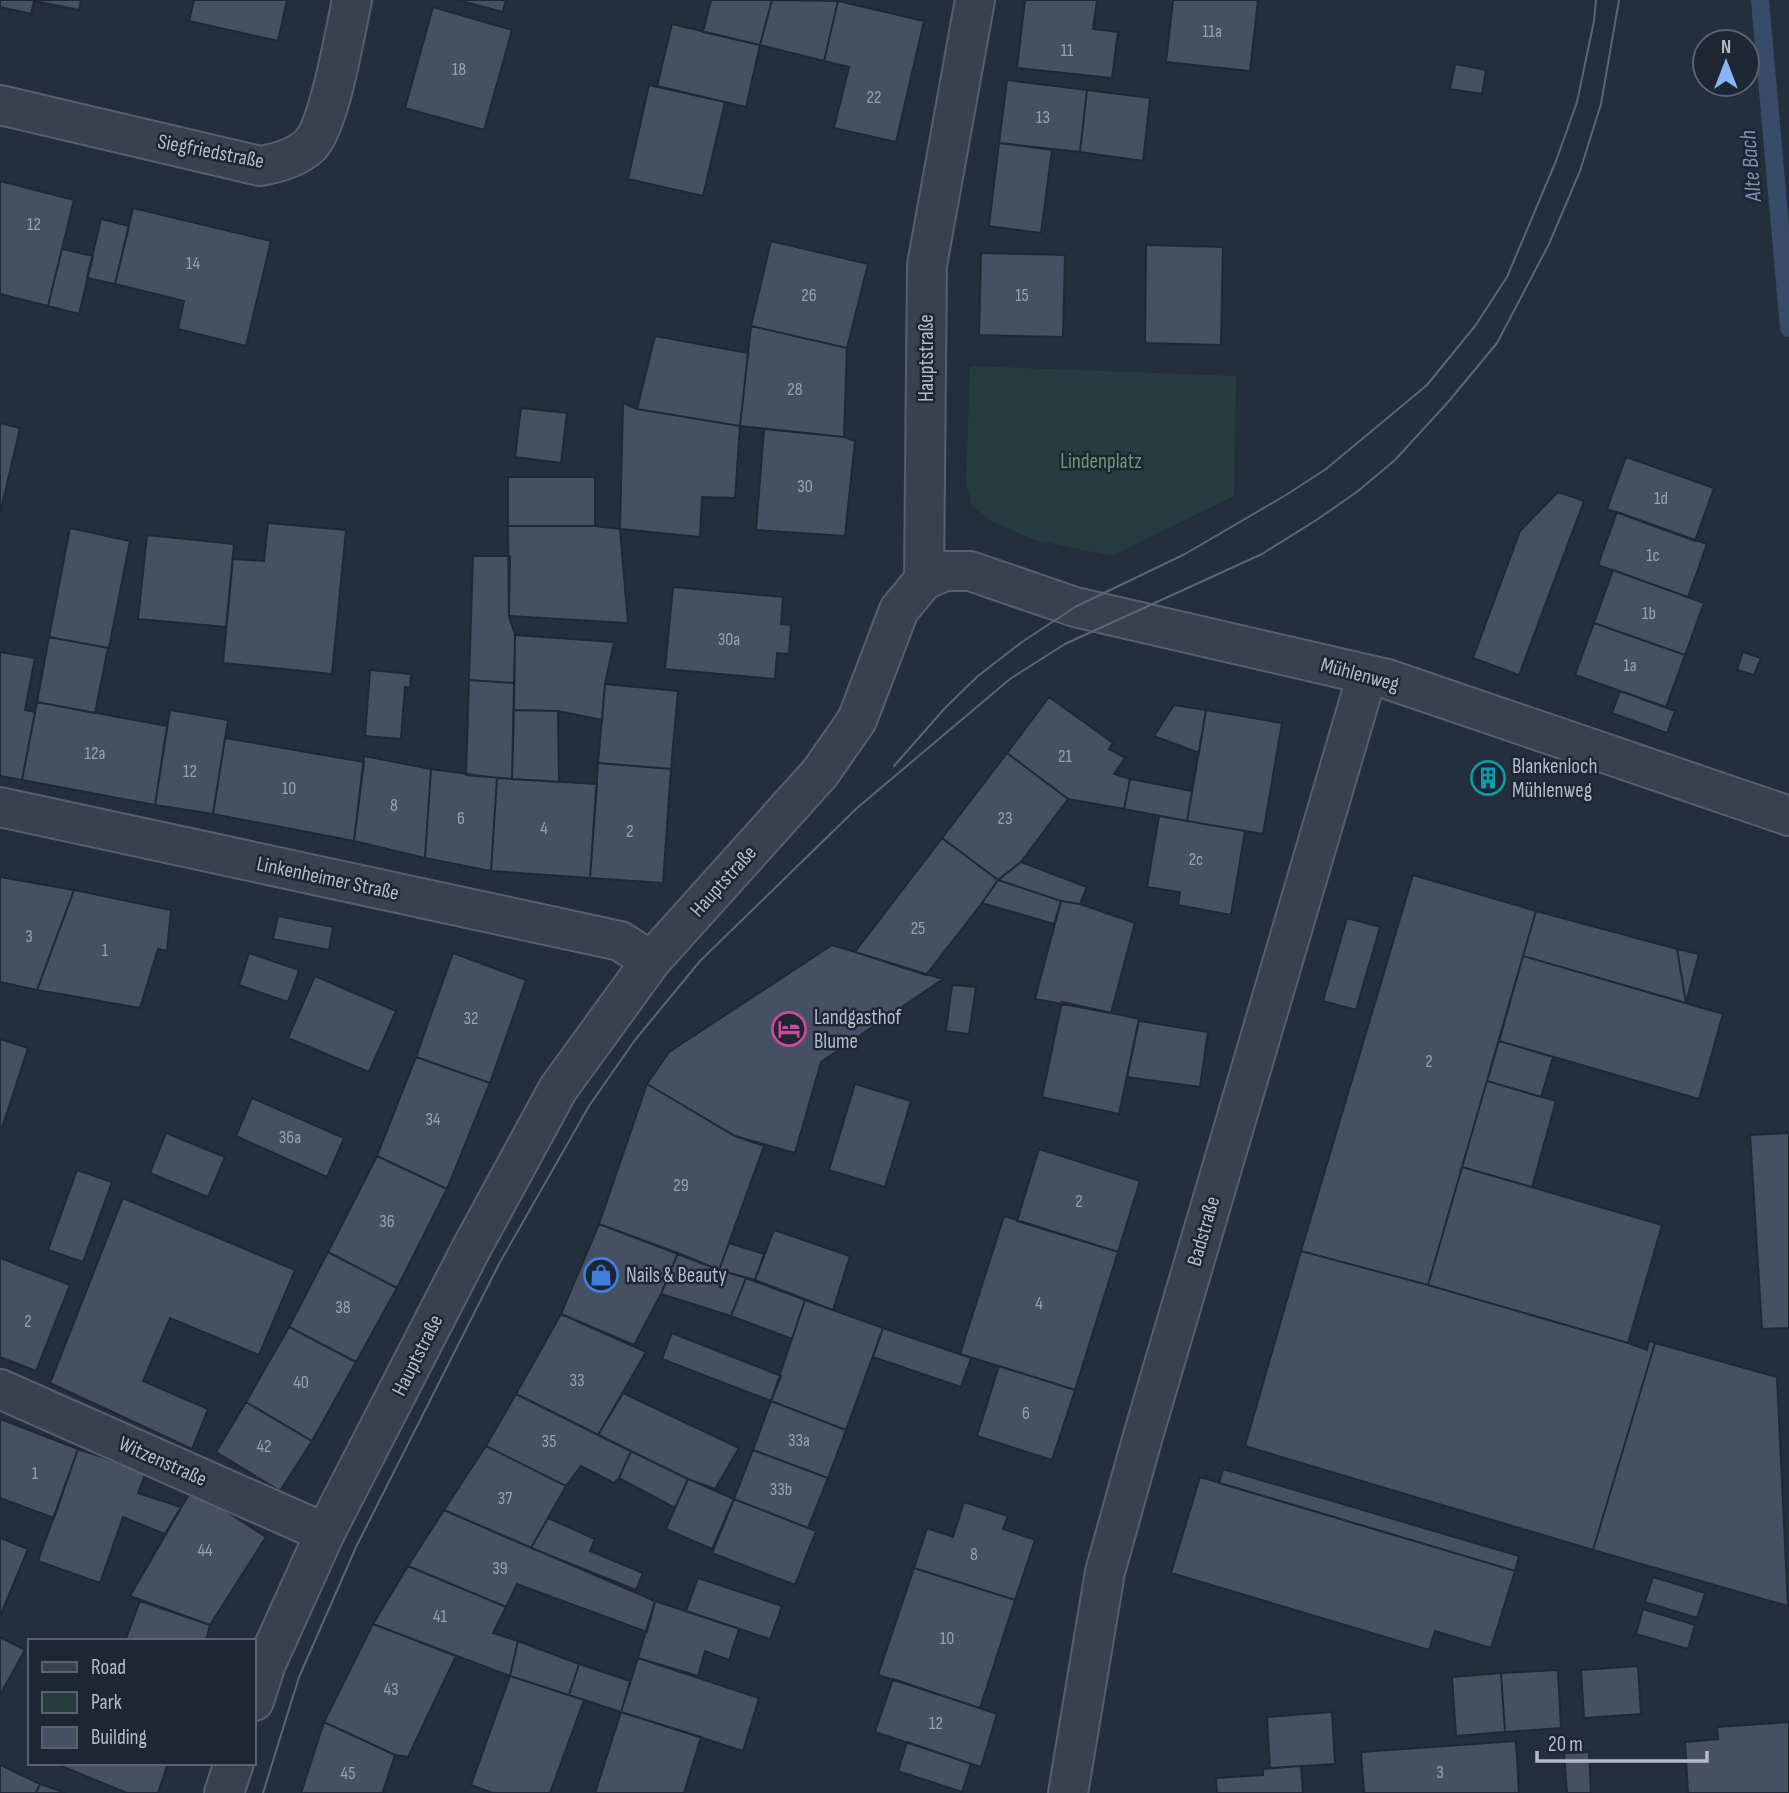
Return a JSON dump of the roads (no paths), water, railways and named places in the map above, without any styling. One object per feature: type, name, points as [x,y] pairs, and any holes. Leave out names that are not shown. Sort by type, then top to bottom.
[{"type":"street","name":"Siegfriedstraße","points":[[0,105],[260,166],[283,162],[309,146],[323,126],[352,0]]},
{"type":"street","name":"Hauptstraße","points":[[256,1696],[266,1664],[326,1533],[471,1249],[558,1089],[651,961],[820,774],[857,720],[899,610],[923,580],[927,265],[975,0]]},
{"type":"street","name":"Mühlenweg","points":[[923,580],[945,571],[970,571],[1075,607],[1387,679],[1779,812]]},
{"type":"street","name":"Badstraße","points":[[1068,1793],[1105,1572],[1367,676]]},
{"type":"street","name":"Linkenheimer Straße","points":[[0,807],[620,941],[651,961]]},
{"type":"street","name":"Witzenstraße","points":[[0,1389],[326,1533]]},
{"type":"street","points":[[224,1793],[233,1765]]},
{"type":"waterway","name":"Alte Bach","points":[[1760,0],[1789,328]]},
{"type":"tram line","points":[[894,766],[945,708],[978,676],[1022,642],[1075,607],[1185,554],[1286,495],[1326,469],[1427,385],[1475,326],[1507,277],[1556,161],[1577,102],[1596,0]]},
{"type":"tram line","points":[[263,1793],[299,1677],[357,1545],[499,1264],[589,1106],[635,1040],[700,961],[857,808],[1010,679],[1065,644],[1262,554],[1358,491],[1395,460],[1497,343],[1549,244],[1580,171],[1601,104],[1619,0]]},
{"type":"place","name":"Blankenloch Mühlenweg","points":[[1488,778]]},
{"type":"place","name":"Landgasthof Blume","points":[[789,1029]]},
{"type":"place","name":"Nails & Beauty","points":[[601,1275]]},
{"type":"park label","name":"Lindenplatz","points":[[1101,461]]}]
